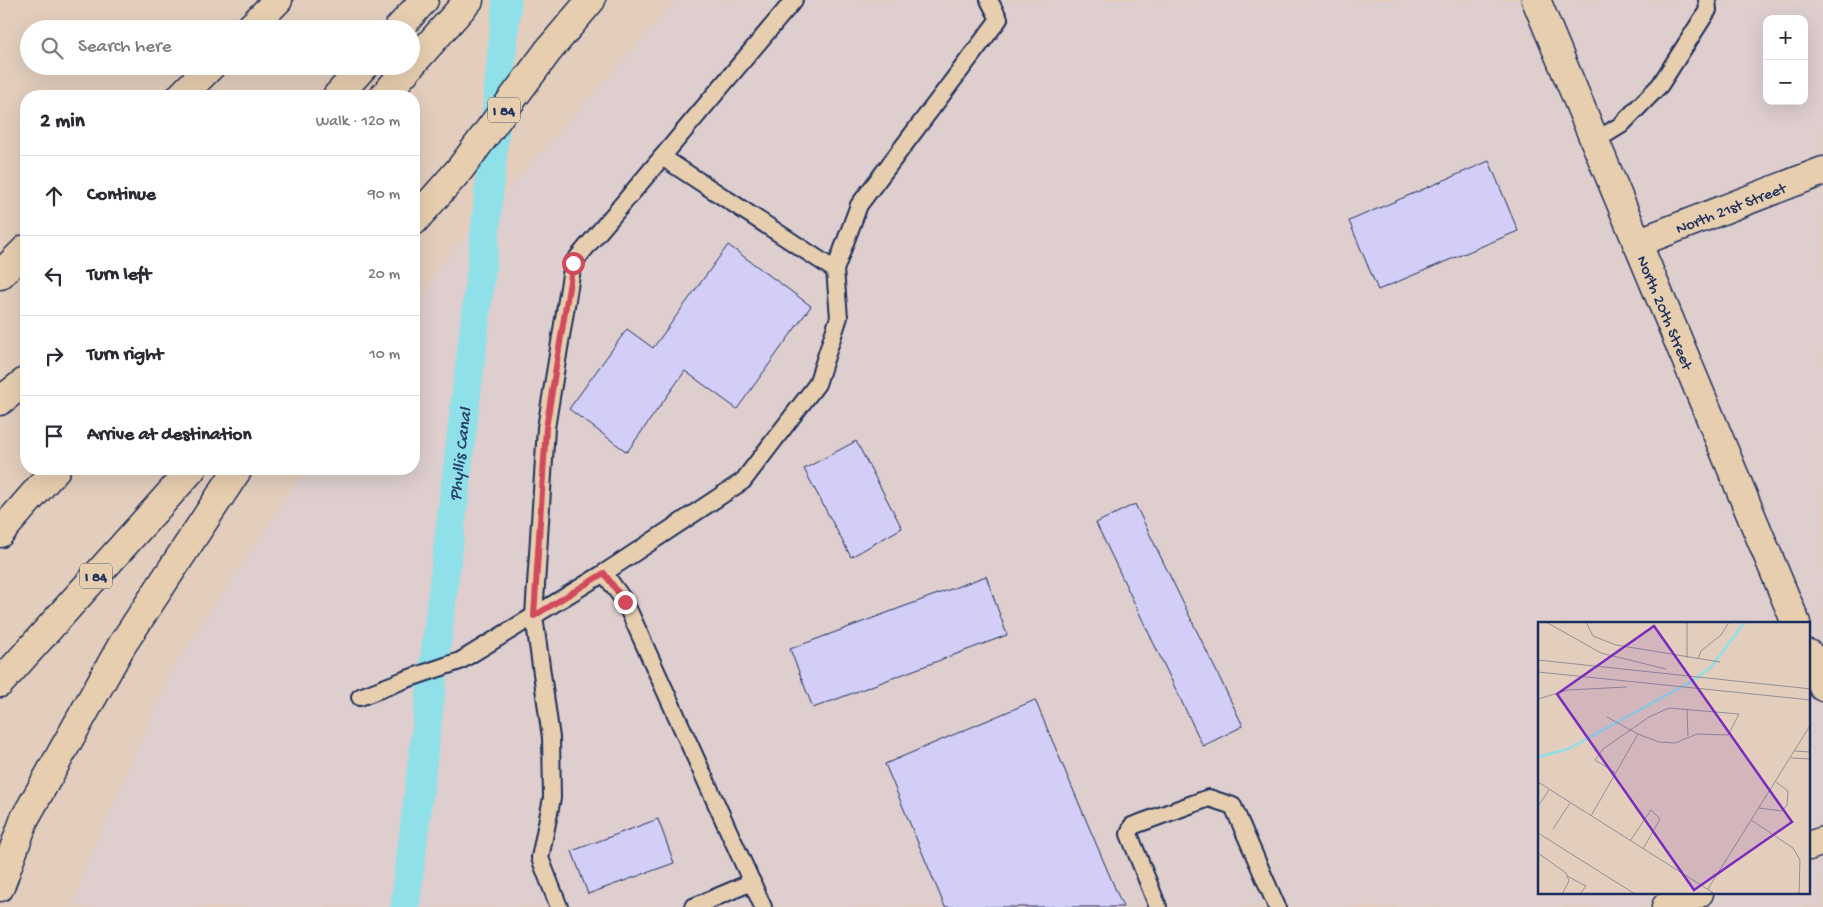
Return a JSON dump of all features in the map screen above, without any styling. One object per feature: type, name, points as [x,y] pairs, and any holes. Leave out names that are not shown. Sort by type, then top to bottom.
[{"type":"main road","points":[[258,20],[278,0]]},
{"type":"main road","points":[[406,20],[424,0]]},
{"type":"main road","name":"I 84","points":[[420,213],[460,169],[548,51],[592,0]]},
{"type":"main road","name":"North 20th Street","points":[[1536,0],[1796,622]]},
{"type":"main road","points":[[420,56],[463,7]]},
{"type":"main road","points":[[187,90],[202,75]]},
{"type":"main road","points":[[342,90],[356,75]]},
{"type":"main road","points":[[389,90],[403,75]]},
{"type":"main road","points":[[420,223],[460,169]]},
{"type":"main road","name":"North 21st Street","points":[[1637,243],[1823,171]]},
{"type":"main road","points":[[0,275],[20,255]]},
{"type":"main road","points":[[0,401],[20,385]]},
{"type":"main road","points":[[0,533],[51,475]]},
{"type":"main road","name":"I 84","points":[[0,683],[187,475]]},
{"type":"main road","points":[[0,887],[25,818],[122,645],[234,475]]},
{"type":"main road","points":[[1810,656],[1823,687]]},
{"type":"main road","points":[[1810,846],[1823,841]]},
{"type":"main road","points":[[1666,907],[1697,894]]},
{"type":"lane","points":[[559,907],[540,858],[552,798],[551,738],[534,616],[546,428],[573,263],[794,0]]},
{"type":"lane","points":[[360,697],[460,661],[604,573],[743,481],[817,384],[839,316],[835,270],[859,205],[999,19],[989,0]]},
{"type":"lane","points":[[1595,141],[1620,125],[1660,85],[1708,10],[1707,0]]},
{"type":"lane","points":[[662,157],[835,270]]},
{"type":"lane","points":[[604,573],[625,602],[763,907]]},
{"type":"lane","points":[[1158,907],[1129,834],[1132,826],[1209,798],[1233,806],[1277,907]]},
{"type":"lane","points":[[693,907],[752,882]]},
{"type":"shaded area","points":[[677,0],[1823,0],[1823,907],[74,907],[85,867],[176,663],[302,475],[420,475],[420,298],[446,259]]},
{"type":"building","points":[[1489,161],[1518,231],[1378,290],[1349,221]]},
{"type":"building","points":[[728,245],[811,306],[737,409],[685,371],[627,452],[569,409],[627,329],[653,348]]},
{"type":"building","points":[[856,441],[902,528],[851,557],[804,469]]},
{"type":"building","points":[[1135,504],[1243,726],[1203,746],[1096,523]]},
{"type":"building","points":[[986,576],[1007,635],[813,708],[790,649]]},
{"type":"building","points":[[1035,700],[1123,907],[945,907],[885,764]]},
{"type":"building","points":[[658,819],[674,863],[588,894],[572,851]]},
{"type":"waterway","name":"Phyllis Canal","points":[[405,907],[483,255],[507,0]]},
{"type":"route","points":[[573,263],[546,428],[534,616],[604,573],[625,602]]}]
